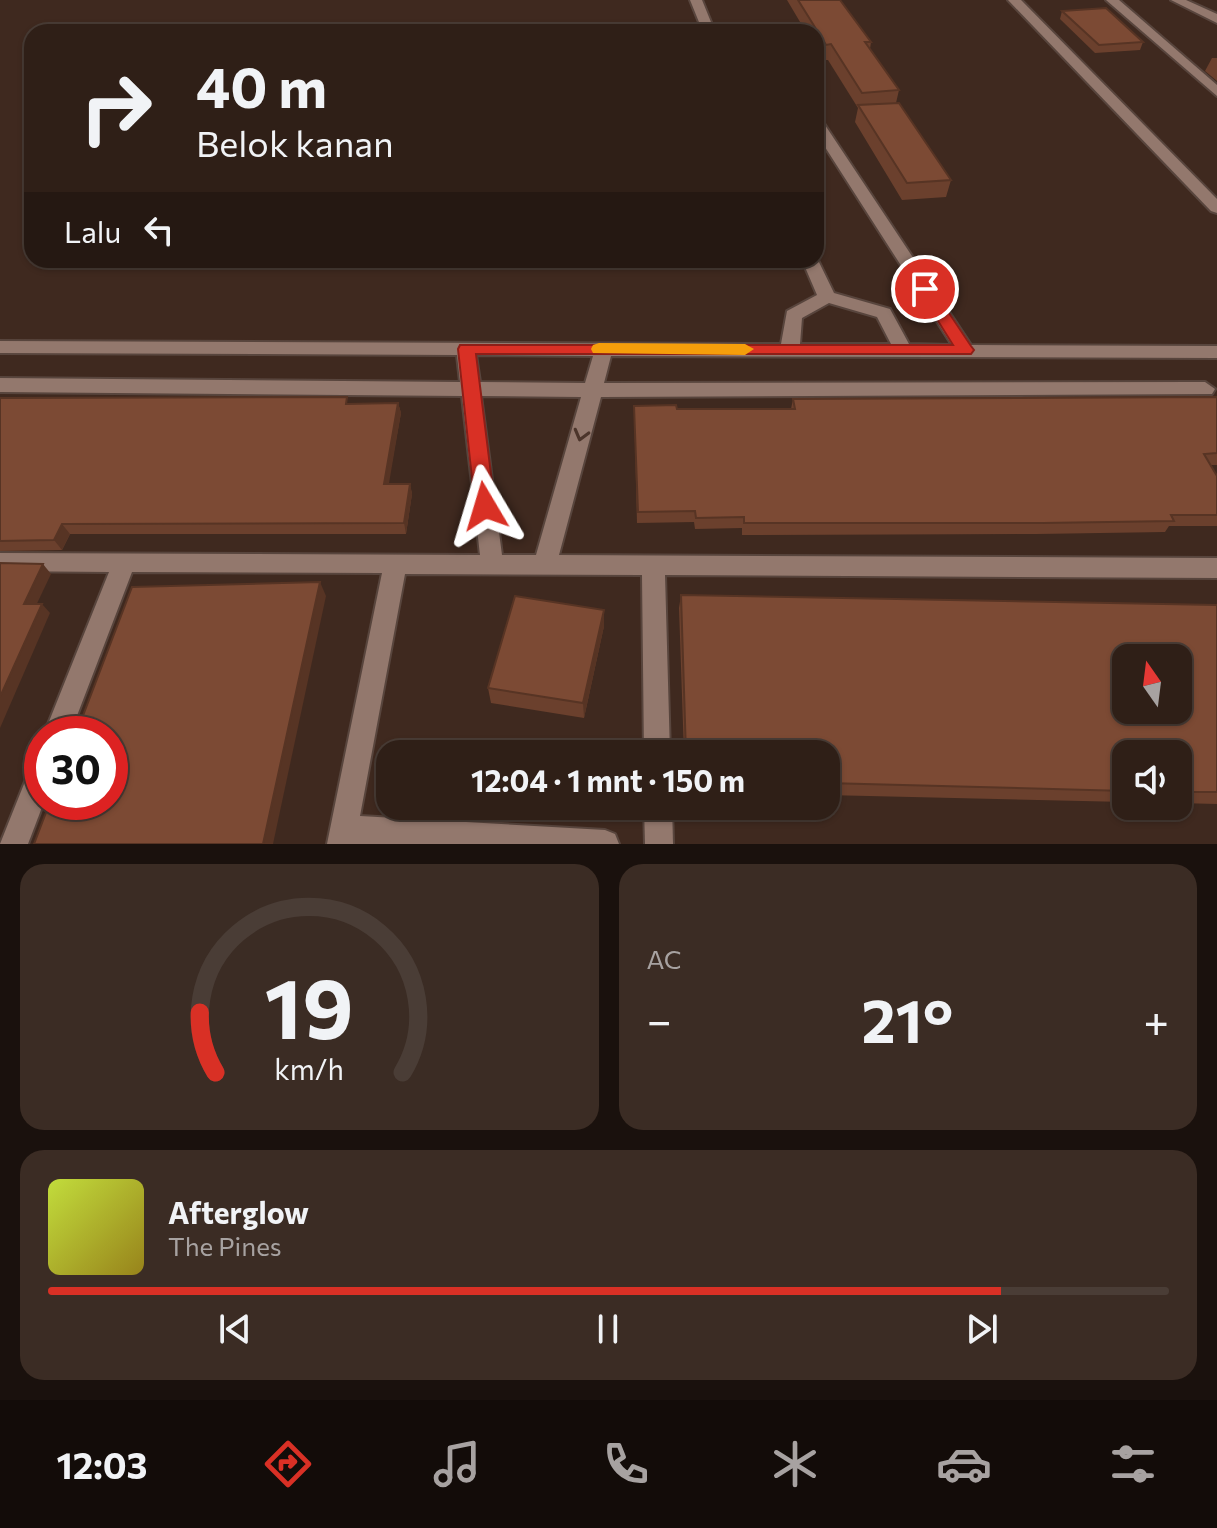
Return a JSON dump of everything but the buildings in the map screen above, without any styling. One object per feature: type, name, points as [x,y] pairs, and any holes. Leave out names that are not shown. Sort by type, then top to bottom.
[{"type":"street","points":[[696,0],[706,24]]},
{"type":"street","points":[[1014,0],[1217,208]]},
{"type":"street","points":[[1112,0],[1217,92]]},
{"type":"street","points":[[1177,0],[1217,19]]},
{"type":"street","points":[[824,134],[965,350]]},
{"type":"street","points":[[814,268],[827,297]]},
{"type":"street","points":[[790,350],[793,315],[827,297],[884,313],[903,350]]},
{"type":"street","points":[[0,347],[1217,352]]},
{"type":"street","points":[[466,349],[492,564]]},
{"type":"street","points":[[545,564],[604,349]]},
{"type":"street","points":[[0,385],[593,390],[1205,389]]},
{"type":"street","points":[[0,562],[1217,568]]},
{"type":"street","points":[[396,562],[343,836],[605,844]]},
{"type":"street","points":[[64,716],[124,563]]},
{"type":"street","points":[[653,567],[657,740]]},
{"type":"street","points":[[14,844],[24,819]]},
{"type":"street","points":[[658,820],[659,844]]},
{"type":"slow traffic","points":[[599,349],[745,349]]},
{"type":"route","points":[[485,506],[466,349],[965,350],[925,289]]}]
